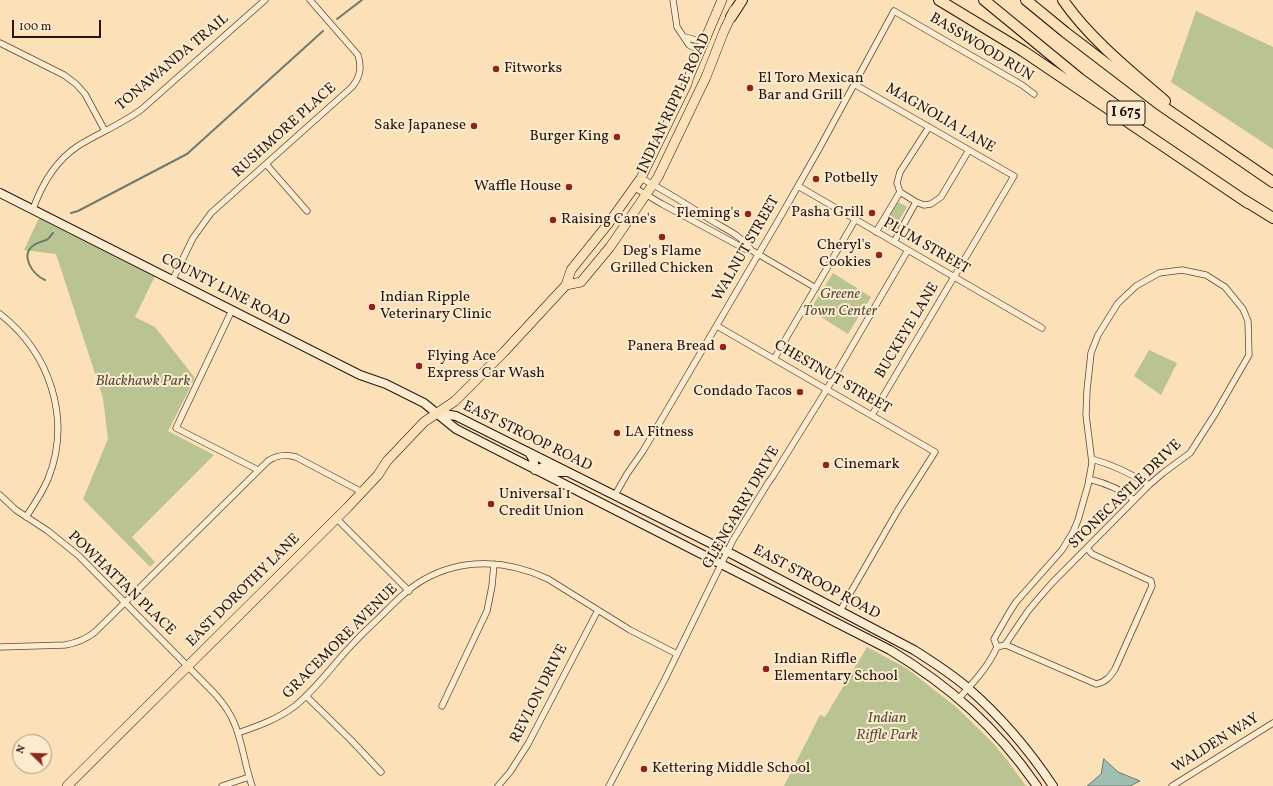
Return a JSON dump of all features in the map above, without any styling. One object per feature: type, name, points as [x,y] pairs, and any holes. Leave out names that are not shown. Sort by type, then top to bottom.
[{"type":"highway","points":[[731,17],[742,0]]},
{"type":"highway","name":"I 675","points":[[984,0],[1079,78],[1248,203],[1273,218]]},
{"type":"highway","name":"I 675","points":[[1026,0],[1159,104],[1273,182]]},
{"type":"highway","points":[[1063,0],[1085,27],[1124,65],[1219,145]]},
{"type":"highway","points":[[940,1],[1023,50],[1248,203]]},
{"type":"main road","name":"INDIAN RIPPLE ROAD","points":[[437,413],[455,401],[504,352],[566,285],[571,270],[635,188],[681,97],[722,0]]},
{"type":"main road","name":"INDIAN RIPPLE ROAD","points":[[566,285],[581,282],[610,247],[658,177],[706,77],[738,0]]},
{"type":"main road","points":[[702,47],[710,52],[704,67],[706,77]]},
{"type":"main road","name":"COUNTY LINE ROAD","points":[[0,193],[173,279],[354,372],[386,384],[424,403],[437,413]]},
{"type":"main road","name":"EAST STROOP ROAD","points":[[437,413],[456,416],[728,552],[914,650],[942,668],[968,688],[1001,720],[1023,744],[1053,786]]},
{"type":"main road","name":"EAST STROOP ROAD","points":[[437,413],[456,429],[890,650],[928,674],[959,698],[1002,740],[1037,786]]},
{"type":"main road","name":"EAST DOROTHY LANE","points":[[67,786],[362,492],[378,475],[387,461],[424,422],[437,413]]},
{"type":"main road","points":[[529,453],[534,462],[535,470],[543,468],[552,472],[568,472]]},
{"type":"street","name":"TONAWANDA TRAIL","points":[[33,209],[46,180],[61,160],[79,146],[128,119],[142,109],[265,0]]},
{"type":"street","name":"RUSHMORE PLACE","points":[[173,279],[193,238],[205,220],[219,205],[352,87],[359,75],[360,60],[355,51],[310,0]]},
{"type":"street","points":[[673,0],[677,27],[681,34],[702,47]]},
{"type":"street","name":"WALNUT STREET","points":[[615,495],[643,451],[759,254],[894,11]]},
{"type":"street","name":"BASSWOOD RUN","points":[[894,11],[1022,84],[1034,94]]},
{"type":"street","points":[[685,37],[690,45],[702,47]]},
{"type":"street","points":[[0,43],[64,75],[76,84],[85,94],[105,131]]},
{"type":"street","name":"MAGNOLIA LANE","points":[[854,84],[1014,176]]},
{"type":"street","points":[[929,127],[900,172],[897,183],[900,192],[908,198],[924,205],[931,204],[941,197],[969,150]]},
{"type":"street","points":[[266,164],[307,211]]},
{"type":"street","name":"BUCKEYE LANE","points":[[872,415],[1014,176]]},
{"type":"street","points":[[641,178],[730,232],[748,244],[751,250]]},
{"type":"street","name":"PLUM STREET","points":[[798,186],[1042,328]]},
{"type":"street","points":[[635,188],[745,249],[759,254],[816,288]]},
{"type":"street","points":[[876,232],[900,192]]},
{"type":"street","points":[[894,242],[916,202]]},
{"type":"street","points":[[774,359],[856,220]]},
{"type":"street","name":"GLENGARRY DRIVE","points":[[609,786],[728,552],[752,508],[827,389],[908,250]]},
{"type":"street","name":"STONECASTLE DRIVE","points":[[1006,645],[1028,611],[1052,583],[1134,500],[1163,473],[1190,453],[1215,414],[1249,355],[1248,321],[1243,309],[1225,287],[1206,275],[1182,270],[1159,273],[1136,286],[1118,303],[1098,335],[1091,353],[1086,415],[1092,459]]},
{"type":"street","points":[[232,310],[176,428],[258,470]]},
{"type":"street","points":[[0,314],[21,333],[37,354],[49,380],[56,410],[57,436],[53,461],[42,492],[26,516]]},
{"type":"street","name":"CHESTNUT STREET","points":[[717,326],[934,452],[898,510],[840,612]]},
{"type":"street","points":[[0,647],[56,646],[75,643],[89,637],[258,470],[273,458],[288,455],[296,457],[362,492]]},
{"type":"street","points":[[959,698],[992,658],[997,647],[994,639],[1010,611],[1069,540],[1078,520],[1089,478],[1092,459],[1105,462],[1129,473],[1149,486]]},
{"type":"street","points":[[1089,478],[1097,480],[1126,494],[1134,500]]},
{"type":"street","name":"POWHATTAN PLACE","points":[[0,495],[16,510],[64,543],[79,556],[220,700],[229,713],[238,733],[252,786]]},
{"type":"street","points":[[336,518],[409,590]]},
{"type":"street","points":[[997,647],[1006,645],[1096,684],[1105,682],[1110,677],[1152,586],[1151,581],[1092,554],[1087,548]]},
{"type":"street","name":"GRACEMORE AVENUE","points":[[238,733],[275,719],[295,706],[306,696],[353,644],[409,590],[435,574],[449,569],[476,564],[510,565],[537,574],[548,579],[630,630],[677,654]]},
{"type":"street","points":[[442,706],[487,611],[492,586],[494,564]]},
{"type":"street","name":"REVLON DRIVE","points":[[498,786],[510,772],[528,744],[598,610]]},
{"type":"street","points":[[306,696],[381,772]]},
{"type":"street","name":"WALDEN WAY","points":[[1172,786],[1273,723]]},
{"type":"street","points":[[222,786],[249,777]]},
{"type":"green space","points":[[1196,11],[1273,47],[1273,149],[1171,82]]},
{"type":"green space","points":[[898,202],[907,207],[892,232],[883,227]]},
{"type":"green space","name":"Blackhawk Park","points":[[39,218],[155,276],[135,317],[155,327],[195,378],[168,431],[214,455],[132,537],[155,562],[150,567],[83,499],[108,439],[103,398],[56,254],[24,250]]},
{"type":"green space","name":"Greene Town Center","points":[[833,273],[871,297],[848,334],[810,310]]},
{"type":"green space","points":[[1149,350],[1177,363],[1161,395],[1134,376]]},
{"type":"green space","name":"Indian Riffle Park","points":[[867,647],[906,668],[955,706],[993,743],[1026,786],[784,786],[820,715],[825,717]]},
{"type":"shaded area","points":[[1104,759],[1118,772],[1140,781],[1130,786],[1087,786],[1101,774]]},
{"type":"waterway","points":[[337,19],[362,0]]},
{"type":"waterway","points":[[71,213],[78,211],[187,154],[323,31]]},
{"type":"waterway","points":[[45,280],[36,274],[32,269],[29,264],[28,254],[34,245],[49,238],[53,233]]},
{"type":"place","name":"Fitworks","points":[[496,69]]},
{"type":"place","name":"El Toro Mexican Bar and Grill","points":[[750,88]]},
{"type":"place","name":"Sake Japanese","points":[[474,126]]},
{"type":"place","name":"Burger King","points":[[617,137]]},
{"type":"place","name":"Potbelly","points":[[816,179]]},
{"type":"place","name":"Waffle House","points":[[569,187]]},
{"type":"place","name":"Pasha Grill","points":[[872,213]]},
{"type":"place","name":"Fleming's","points":[[748,214]]},
{"type":"place","name":"Raising Cane's","points":[[553,220]]},
{"type":"place","name":"Deg's Flame Grilled Chicken","points":[[662,237]]},
{"type":"place","name":"Cheryl's Cookies","points":[[879,255]]},
{"type":"place","name":"Indian Ripple Veterinary Clinic","points":[[372,307]]},
{"type":"place","name":"Panera Bread","points":[[723,347]]},
{"type":"place","name":"Flying Ace Express Car Wash","points":[[419,366]]},
{"type":"place","name":"Condado Tacos","points":[[800,392]]},
{"type":"place","name":"LA Fitness","points":[[617,433]]},
{"type":"place","name":"Cinemark","points":[[826,465]]},
{"type":"place","name":"Universal 1 Credit Union","points":[[491,504]]},
{"type":"place","name":"Indian Riffle Elementary School","points":[[766,669]]},
{"type":"place","name":"Kettering Middle School","points":[[644,769]]}]
